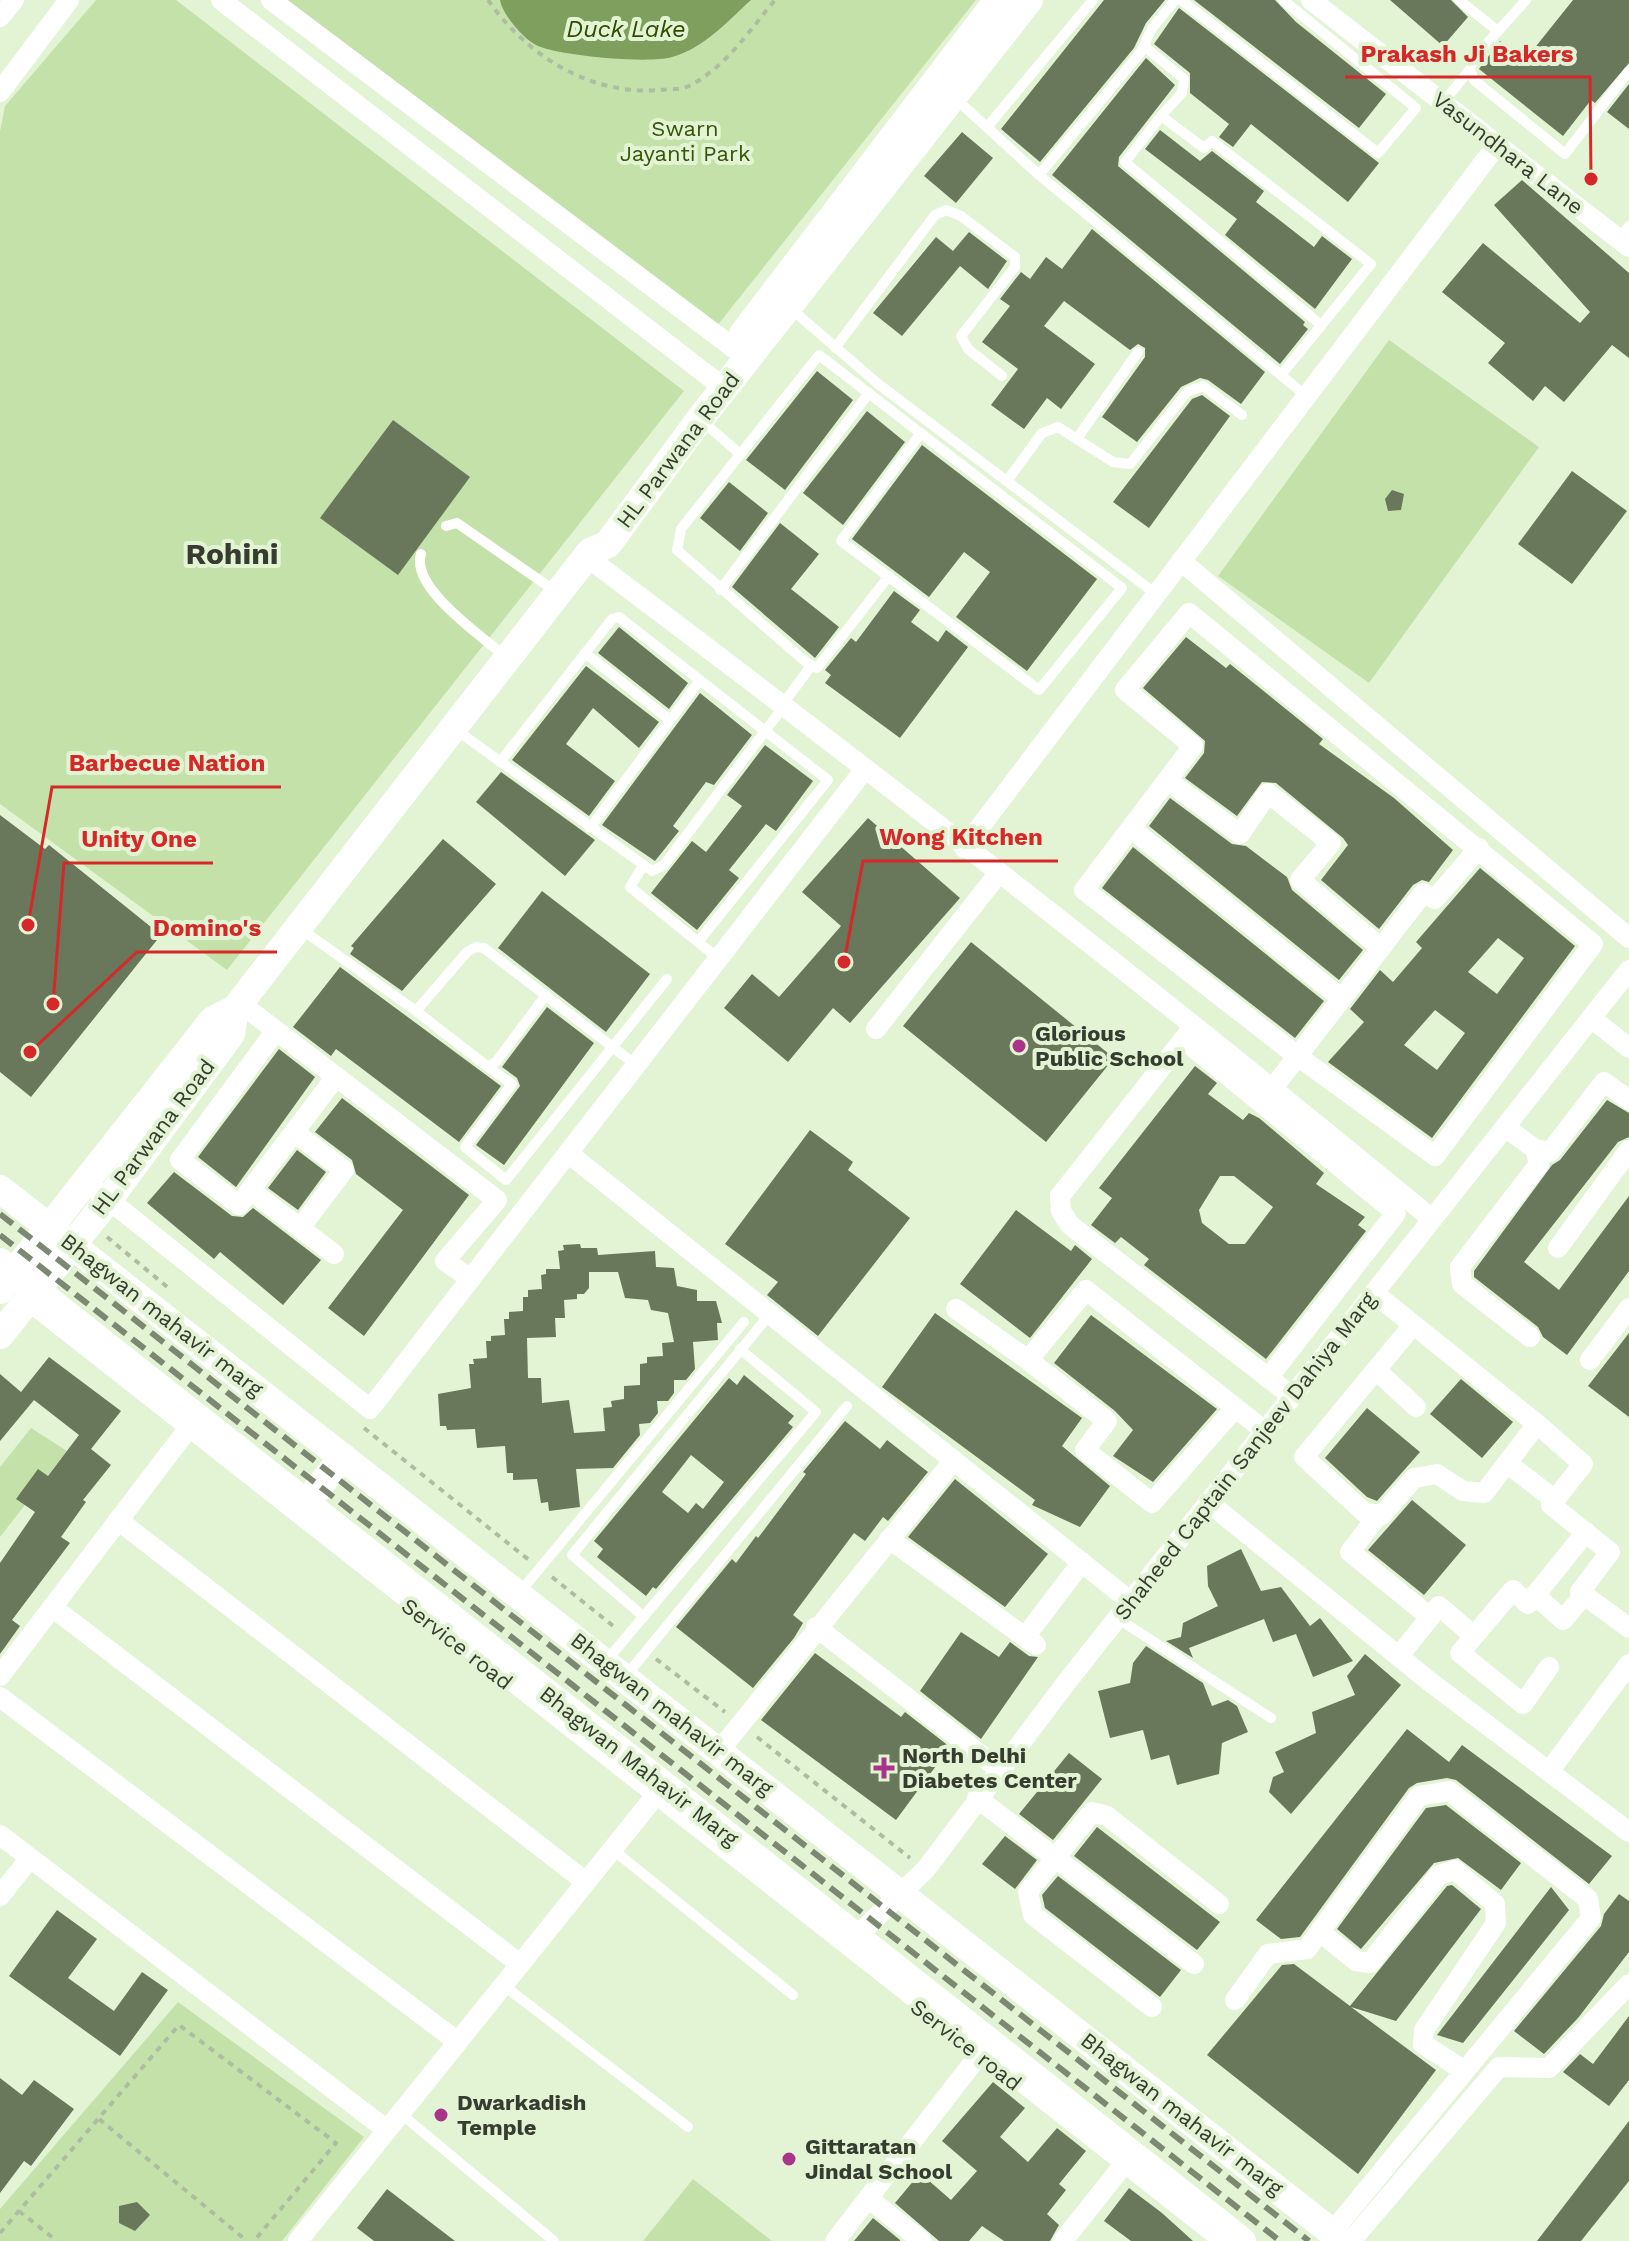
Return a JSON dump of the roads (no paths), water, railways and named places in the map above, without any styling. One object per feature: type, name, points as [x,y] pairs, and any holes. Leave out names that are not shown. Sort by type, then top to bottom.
[{"type":"main road","points":[[739,354],[998,0]]},
{"type":"main road","name":"HL Parwana Road","points":[[0,1335],[31,1298],[61,1237],[231,1034],[238,1006],[588,555],[608,544],[700,419],[716,384],[739,354],[789,307],[1029,0]]},
{"type":"main road","points":[[588,555],[593,533],[716,384]]},
{"type":"main road","name":"Bhagwan mahavir marg","points":[[0,1189],[1342,2238]]},
{"type":"main road","name":"HL Parwana Road","points":[[3,1279],[61,1237]]},
{"type":"main road","points":[[3,1279],[31,1298]]},
{"type":"main road","name":"Bhagwan Mahavir Marg","points":[[31,1298],[191,1425],[306,1503],[659,1791],[856,1937],[984,2048],[1126,2160],[1242,2241]]},
{"type":"main road","points":[[306,1503],[343,1457]]},
{"type":"street","points":[[0,17],[14,0]]},
{"type":"street","points":[[0,92],[69,0]]},
{"type":"street","points":[[221,0],[716,384]]},
{"type":"street","points":[[271,0],[739,354]]},
{"type":"street","name":"Vasundhara Lane","points":[[1311,0],[1497,145],[1625,238]]},
{"type":"street","points":[[964,848],[1497,145]]},
{"type":"street","points":[[588,555],[998,874],[1189,1033],[1396,1213],[1268,1378]]},
{"type":"street","points":[[1181,561],[1629,938]]},
{"type":"street","points":[[1189,613],[1593,944],[1435,1156],[1296,1055],[1084,890],[1168,781],[1193,746],[1125,690],[1189,613]]},
{"type":"street","points":[[1330,728],[1350,703]]},
{"type":"street","points":[[98,1191],[370,1409],[865,769]]},
{"type":"street","points":[[1168,781],[1240,834],[1268,793],[1331,843],[1300,880],[1381,948]]},
{"type":"street","points":[[1133,830],[1342,999]]},
{"type":"street","points":[[1273,1088],[1423,893],[1435,899],[1479,848]]},
{"type":"street","points":[[876,1029],[998,874]]},
{"type":"street","name":"Shaheed Captain Sanjeev Dahiya Marg","points":[[856,1937],[926,1869],[999,1769],[1130,1601],[1629,970]]},
{"type":"street","points":[[238,1006],[497,1200],[445,1261],[471,1279]]},
{"type":"street","points":[[1591,1018],[1629,1048]]},
{"type":"street","points":[[275,1032],[180,1160],[239,1205],[335,1078]]},
{"type":"street","points":[[1189,1033],[1273,1088],[1432,1219]]},
{"type":"street","points":[[1189,1033],[1060,1196],[1061,1211],[1070,1225],[1292,1396]]},
{"type":"street","points":[[1505,1127],[1535,1149],[1550,1152],[1604,1082],[1629,1100]]},
{"type":"street","points":[[294,1132],[344,1170],[300,1228]]},
{"type":"street","points":[[1530,1337],[1462,1284],[1460,1267],[1539,1164],[1535,1149]]},
{"type":"street","points":[[1558,1248],[1629,1150]]},
{"type":"street","points":[[568,1153],[1130,1601]]},
{"type":"street","points":[[250,1190],[334,1254]]},
{"type":"street","points":[[1028,1360],[1086,1290],[1265,1431]]},
{"type":"street","points":[[1374,1293],[1583,1464],[1551,1505],[1610,1552],[1580,1592],[1629,1628]]},
{"type":"street","points":[[1629,1308],[1593,1363],[1629,1326]]},
{"type":"street","points":[[956,1309],[1107,1421],[1085,1450],[1152,1503],[1235,1408]]},
{"type":"street","points":[[1379,1514],[1365,1513],[1304,1457],[1413,1325]]},
{"type":"street","points":[[1376,1370],[1416,1407]]},
{"type":"street","points":[[1430,1617],[1350,1552],[1379,1514],[1414,1478],[1437,1474],[1463,1491],[1484,1493],[1537,1424]]},
{"type":"street","points":[[0,1676],[191,1425]]},
{"type":"street","points":[[719,1751],[816,1627],[954,1460]]},
{"type":"street","points":[[1507,1463],[1555,1500]]},
{"type":"street","points":[[1208,1502],[1399,1656],[1629,1832]]},
{"type":"street","points":[[118,1520],[586,1882]]},
{"type":"street","points":[[1549,1667],[1523,1704],[1460,1653],[1513,1590],[1528,1604],[1586,1532]]},
{"type":"street","points":[[889,1539],[1030,1641],[1082,1562]]},
{"type":"street","points":[[1535,1595],[1563,1620],[1584,1595]]},
{"type":"street","points":[[1399,1656],[1439,1606],[1474,1636]]},
{"type":"street","points":[[52,1607],[520,1964]]},
{"type":"street","points":[[816,1627],[999,1769]]},
{"type":"street","points":[[1550,1770],[1629,1664]]},
{"type":"street","points":[[0,1697],[458,2042]]},
{"type":"street","points":[[298,2241],[659,1791]]},
{"type":"street","points":[[1235,2000],[1268,1954],[1307,1949],[1419,1796],[1449,1791],[1588,1899],[1591,1918],[1463,2070],[1342,2238]]},
{"type":"street","points":[[977,1798],[1194,1964]]},
{"type":"street","points":[[1152,2007],[1033,1915],[1028,1892],[1092,1812],[1107,1816],[1219,1904]]},
{"type":"street","points":[[0,1835],[387,2130]]},
{"type":"street","points":[[0,1896],[30,1858]]},
{"type":"street","points":[[1320,1932],[1356,1961],[1370,1963],[1439,1875],[1455,1870],[1495,1904],[1496,1923],[1424,2030],[1423,2044],[1463,2070]]},
{"type":"street","points":[[1342,2238],[1499,2067],[1549,2068],[1621,1988],[1629,1984]]},
{"type":"street","points":[[835,2241],[984,2048]]},
{"type":"street","points":[[1063,2241],[1126,2160]]},
{"type":"street","points":[[868,2198],[922,2241]]},
{"type":"lane","points":[[988,126],[1093,0]]},
{"type":"lane","points":[[1039,175],[1144,46],[1152,28],[1178,0],[1378,153],[1416,108],[1283,0]]},
{"type":"lane","points":[[1459,0],[1498,31]]},
{"type":"lane","points":[[1443,103],[1470,69],[1474,58],[1526,0]]},
{"type":"lane","points":[[1144,46],[1184,79],[1182,93],[1125,162],[1321,325]]},
{"type":"lane","points":[[1470,69],[1474,80],[1565,154],[1629,71]]},
{"type":"lane","points":[[952,95],[1039,175],[1305,395]]},
{"type":"lane","points":[[1161,116],[1204,148],[1212,141],[1371,264],[1281,375]]},
{"type":"lane","points":[[835,348],[935,215],[946,210],[961,216],[1015,257],[1015,267],[961,336],[968,349],[1002,376]]},
{"type":"lane","points":[[789,307],[835,348],[1156,594]]},
{"type":"lane","points":[[1078,437],[1138,352]]},
{"type":"lane","points":[[889,576],[817,668],[683,559],[677,550],[681,529],[819,355],[869,393],[921,433],[1122,588],[1039,690],[889,576],[841,541],[921,433]]},
{"type":"lane","points":[[1007,481],[1049,428],[1058,427],[1078,437],[1113,462],[1130,464],[1187,392],[1196,386],[1203,386],[1242,415]]},
{"type":"lane","points":[[720,590],[869,393]]},
{"type":"lane","points":[[700,419],[740,454]]},
{"type":"lane","points":[[446,526],[457,523],[559,593]]},
{"type":"lane","points":[[421,554],[419,568],[437,597],[508,659]]},
{"type":"lane","points":[[500,762],[612,619],[619,617],[828,780],[698,942]]},
{"type":"lane","points":[[585,653],[670,720]]},
{"type":"lane","points":[[455,729],[652,871],[664,865],[811,666]]},
{"type":"lane","points":[[590,828],[700,680]]},
{"type":"lane","points":[[643,866],[630,887],[718,958]]},
{"type":"lane","points":[[298,927],[512,1084],[465,1147],[506,1180],[667,979]]},
{"type":"lane","points":[[416,1011],[476,947],[492,952],[636,1065]]},
{"type":"lane","points":[[488,1067],[496,1062],[546,995]]},
{"type":"lane","points":[[644,1617],[572,1555],[770,1314]]},
{"type":"lane","points":[[518,1594],[744,1322]]},
{"type":"lane","points":[[615,1669],[628,1636],[816,1412],[740,1349]]},
{"type":"lane","points":[[615,1669],[646,1651],[847,1406]]},
{"type":"lane","name":"Service road","points":[[191,1425],[984,2048]]},
{"type":"lane","points":[[1117,1618],[1271,1718]]},
{"type":"lane","points":[[612,1849],[793,1995]]},
{"type":"lane","points":[[503,1985],[688,2127]]},
{"type":"lane","points":[[400,2113],[554,2241]]},
{"type":"lane","points":[[1126,2160],[1216,2241]]},
{"type":"water","name":"Duck Lake","points":[[500,0],[751,0],[694,48],[672,57],[644,60],[585,56],[538,46],[515,26]]},
{"type":"railway","points":[[0,1214],[1309,2241]]},
{"type":"railway","points":[[0,1235],[1280,2241]]},
{"type":"place","name":"Prakash Ji Bakers","points":[[1591,179]]},
{"type":"place","name":"Barbecue Nation","points":[[28,925]]},
{"type":"place","name":"Wong Kitchen","points":[[844,962]]},
{"type":"place","name":"Unity One","points":[[53,1004]]},
{"type":"place","name":"Glorious Public School","points":[[1019,1046]]},
{"type":"place","name":"Domino's","points":[[30,1052]]},
{"type":"place","name":"North Delhi Diabetes Center","points":[[884,1768]]},
{"type":"place","name":"Dwarkadish Temple","points":[[441,2115]]},
{"type":"place","name":"Gittaratan Jindal School","points":[[789,2159]]},
{"type":"district","name":"Rohini","points":[[232,553]]},
{"type":"park label","name":"Swarn Jayanti Park","points":[[685,140]]}]
